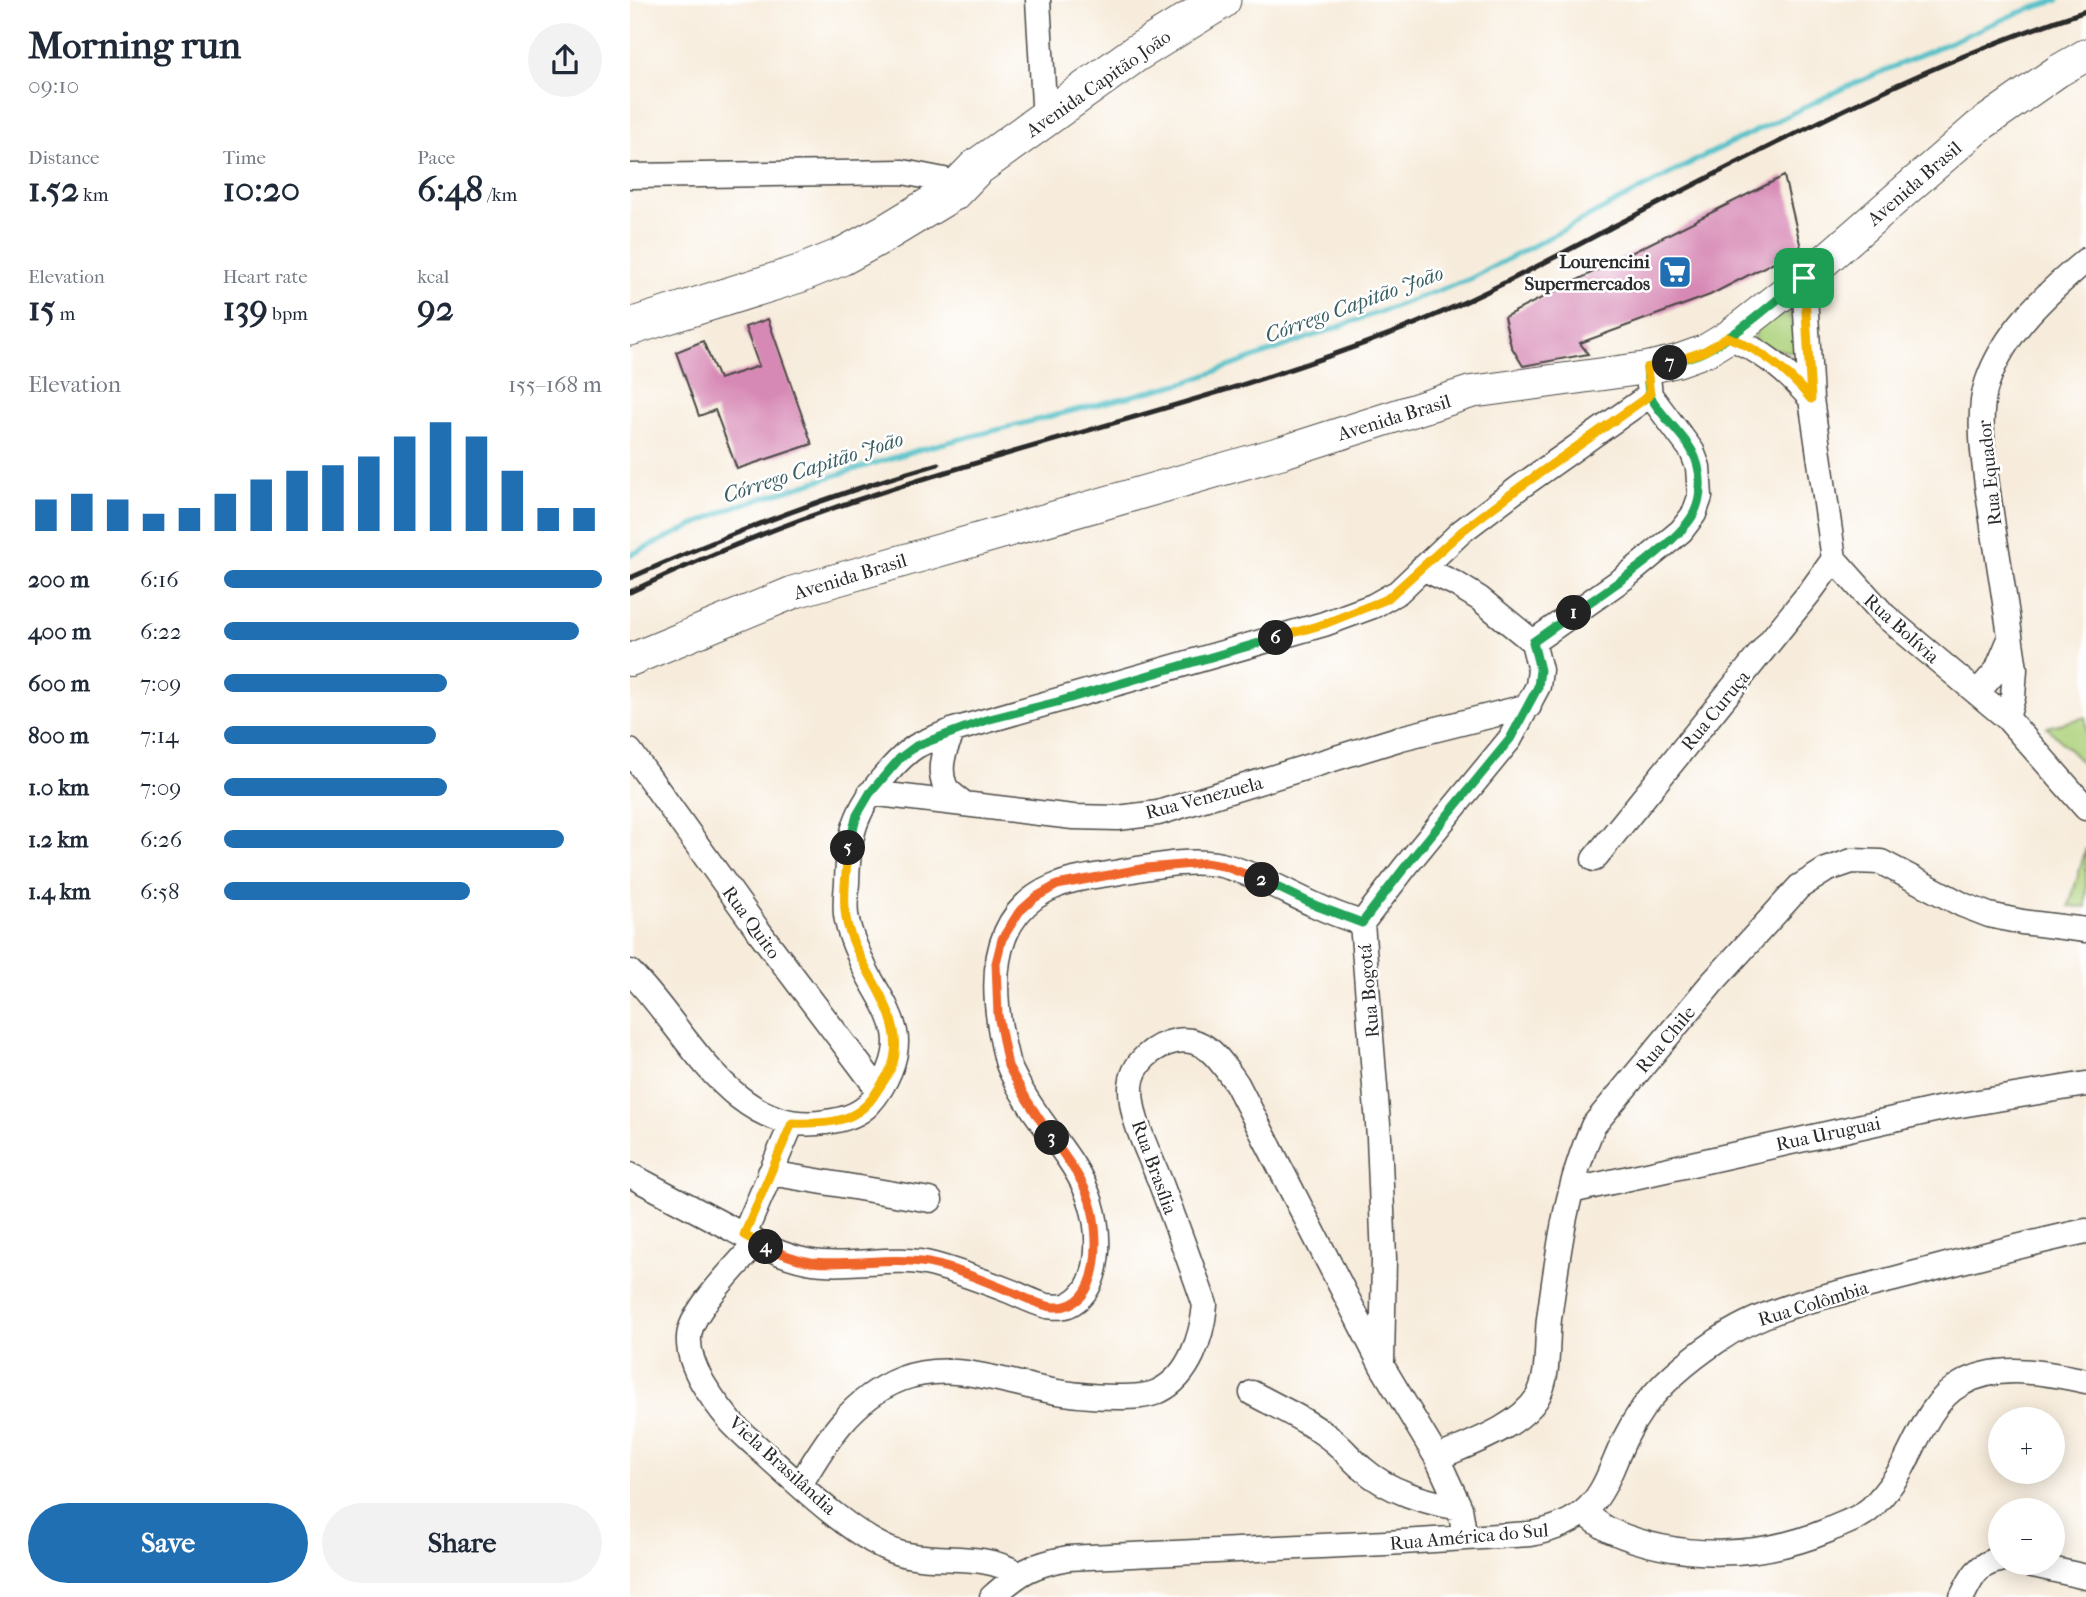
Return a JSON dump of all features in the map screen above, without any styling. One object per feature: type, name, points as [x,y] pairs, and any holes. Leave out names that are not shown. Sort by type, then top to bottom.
[{"type":"highway","name":"Avenida Capitão João","points":[[630,327],[740,291],[958,180],[1045,121],[1135,54],[1222,0]]},
{"type":"main road","name":"Avenida Brasil","points":[[630,660],[794,592],[1270,456],[1471,392],[1648,381],[1677,361],[1705,351],[1728,337],[1804,278],[1978,127],[2058,71],[2086,55]]},
{"type":"street","points":[[1038,0],[1045,121]]},
{"type":"street","points":[[630,176],[903,172],[958,180]]},
{"type":"street","name":"Rua Equador","points":[[2007,718],[2013,697],[2015,669],[1986,472],[1982,424],[1986,384],[2022,320],[2086,260]]},
{"type":"street","points":[[1804,278],[1811,399],[1834,559]]},
{"type":"street","points":[[1728,337],[1762,352],[1779,365],[1811,399]]},
{"type":"street","points":[[630,972],[709,1069],[739,1098],[775,1118],[792,1123],[817,1124],[860,1112],[871,1102],[890,1071],[895,1054],[895,1032],[888,1011],[860,958],[846,918],[849,842],[857,815],[870,793],[900,758],[916,746],[954,730],[1333,621],[1387,599],[1462,531],[1520,487],[1648,381],[1692,451],[1699,467],[1700,497],[1694,514],[1681,531],[1624,578],[1533,642],[1480,599],[1422,568]]},
{"type":"street","name":"Rua Bolívia","points":[[1834,559],[1884,615],[2007,718],[2086,808]]},
{"type":"street","name":"Rua Curuça","points":[[1594,859],[1834,559]]},
{"type":"street","points":[[1977,693],[1997,670],[2010,639]]},
{"type":"street","name":"Rua Bogotá","points":[[1382,1367],[1384,1259],[1379,1136],[1362,923],[1510,739],[1538,687],[1540,670],[1533,642]]},
{"type":"street","name":"Rua Venezuela","points":[[870,793],[1073,817],[1118,818],[1158,813],[1401,738],[1529,706]]},
{"type":"street","points":[[954,730],[945,748],[942,768],[946,788],[962,802]]},
{"type":"street","name":"Rua Quito","points":[[630,751],[742,908],[878,1089]]},
{"type":"street","name":"Rua Chile","points":[[1437,1458],[1504,1426],[1527,1409],[1538,1396],[1545,1368],[1546,1342],[1563,1223],[1583,1149],[1593,1126],[1711,984],[1799,887],[1826,870],[1852,861],[1881,862],[1963,905],[1989,915],[2086,930]]},
{"type":"street","points":[[630,1175],[784,1255],[835,1263],[905,1261],[929,1264],[984,1281],[1043,1305],[1062,1307],[1072,1303],[1087,1287],[1094,1269],[1096,1224],[1090,1201],[1070,1163],[1027,1100],[1008,1066],[998,1015],[996,963],[1002,939],[1019,912],[1036,897],[1057,885],[1146,868],[1205,863],[1223,866],[1272,884],[1317,906],[1362,923]]},
{"type":"street","name":"Rua Brasília","points":[[800,1485],[823,1446],[854,1408],[883,1388],[920,1374],[939,1371],[963,1372],[1039,1389],[1103,1397],[1133,1397],[1159,1392],[1176,1378],[1191,1358],[1198,1341],[1203,1327],[1205,1305],[1136,1120],[1131,1087],[1138,1064],[1152,1051],[1174,1041],[1189,1039],[1202,1043],[1213,1053],[1237,1084],[1382,1367],[1437,1458],[1460,1508],[1465,1538]]},
{"type":"street","name":"Rua Uruguai","points":[[1571,1191],[1943,1108],[2086,1084]]},
{"type":"street","name":"Viela Brasilândia","points":[[792,1123],[770,1173],[750,1239],[698,1312],[689,1335],[689,1346],[695,1364],[708,1391],[733,1424],[800,1485],[869,1539],[897,1552],[920,1558],[988,1562],[1005,1566],[1018,1574]]},
{"type":"street","points":[[770,1173],[930,1200]]},
{"type":"street","name":"Rua Colômbia","points":[[1585,1513],[1600,1493],[1623,1442],[1648,1403],[1677,1371],[1719,1339],[1760,1318],[1809,1301],[2086,1231]]},
{"type":"street","points":[[1585,1513],[1609,1530],[1639,1541],[1698,1553],[1751,1552],[1795,1542],[1852,1520],[1872,1508],[1896,1478],[1926,1423],[1945,1395],[1961,1384],[1999,1372],[2024,1371],[2086,1381]]},
{"type":"street","points":[[1252,1393],[1331,1439],[1363,1469],[1393,1489],[1435,1504],[1460,1508]]},
{"type":"street","name":"Rua América do Sul","points":[[1018,1574],[1047,1562],[1068,1558],[1530,1534],[1566,1524],[1585,1513]]},
{"type":"street","points":[[1962,1597],[1972,1576],[1988,1564]]},
{"type":"street","points":[[2065,1572],[2086,1577]]},
{"type":"street","points":[[992,1597],[1018,1574]]},
{"type":"green space","points":[[1788,308],[1799,353],[1773,349],[1754,340],[1759,320]]},
{"type":"green space","points":[[2086,717],[2086,767],[2047,727]]},
{"type":"green space","points":[[2086,848],[2086,907],[2069,906]]},
{"type":"building","name":"Lourencini Supermercados","points":[[1784,176],[1801,248],[1710,295],[1580,343],[1588,354],[1523,366],[1511,346],[1504,317]]},
{"type":"building","points":[[768,319],[812,444],[737,469],[715,410],[699,416],[676,352],[703,341],[719,379],[759,366],[745,327]]},
{"type":"waterway","name":"Córrego Capitão João","points":[[630,555],[733,507],[921,449],[1187,382],[1470,279],[1706,155],[1842,89],[2015,14],[2058,0]]},
{"type":"railway","points":[[630,592],[727,548],[860,499],[1207,396],[1331,356],[1392,333],[1504,283],[1845,109],[1964,56],[2086,11]]},
{"type":"railway","points":[[630,578],[782,515],[938,464]]},
{"type":"place","name":"Lourencini Supermercados","points":[[1675,272]]},
{"type":"route","points":[[1804,278],[1728,337],[1705,351],[1647,368],[1650,395],[1692,451],[1699,467],[1700,497],[1694,514],[1681,531],[1624,578],[1533,642],[1540,670],[1538,687],[1510,739],[1362,923],[1317,906],[1272,884],[1223,866],[1205,863],[1146,868],[1075,880],[1057,885],[1036,897],[1019,912],[1002,939],[996,963],[998,1015],[1008,1066],[1027,1100],[1070,1163],[1090,1201],[1096,1224],[1096,1257],[1091,1280],[1081,1296],[1062,1307],[1053,1307],[929,1264],[905,1261],[809,1261],[784,1255],[744,1235],[792,1123],[817,1124],[841,1120],[860,1112],[871,1102],[890,1071],[895,1054],[895,1032],[888,1011],[860,958],[846,918],[847,880],[849,842],[857,815],[870,793],[900,758],[916,746],[954,730],[1324,624],[1387,599],[1398,592],[1462,531],[1650,395],[1647,368],[1677,361],[1705,351],[1728,337],[1762,352],[1792,377],[1811,399],[1804,278]]}]
